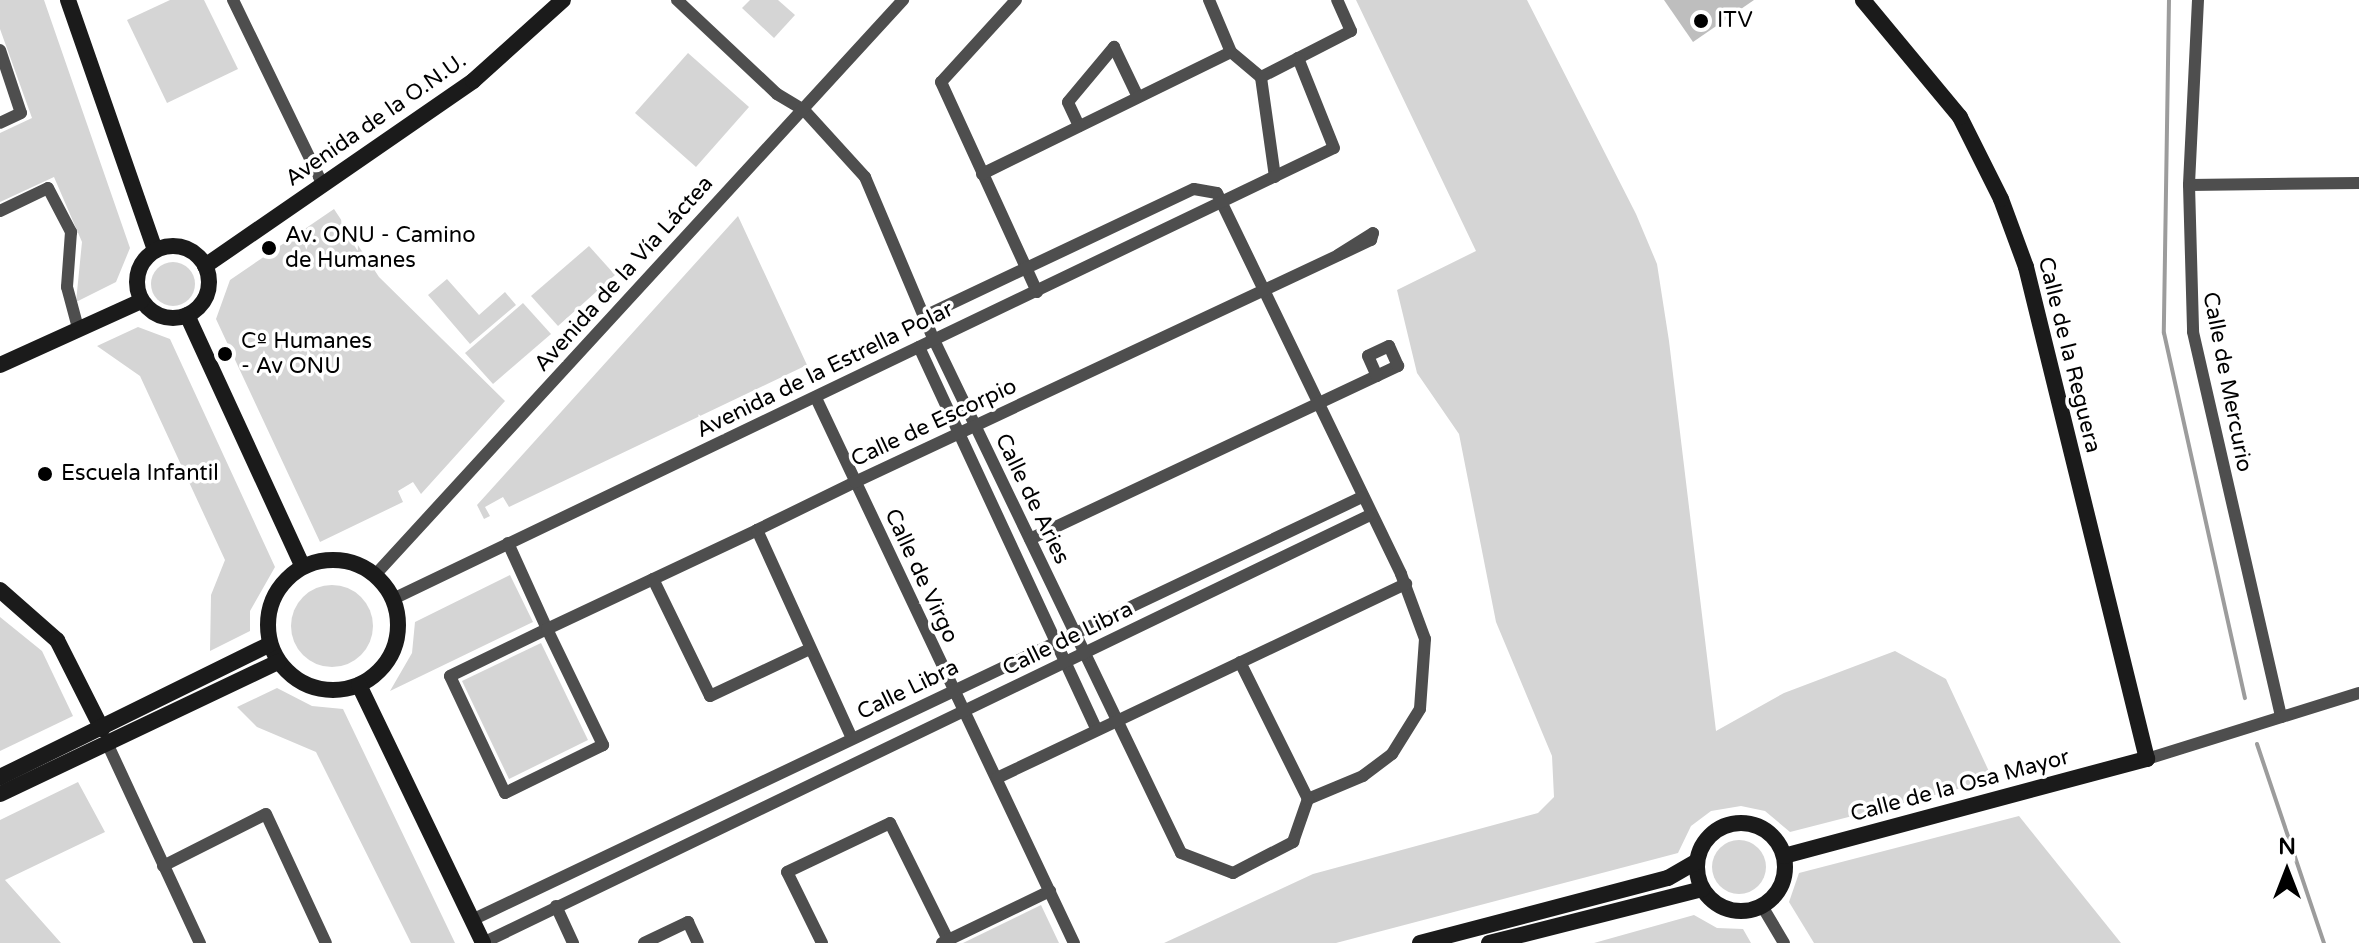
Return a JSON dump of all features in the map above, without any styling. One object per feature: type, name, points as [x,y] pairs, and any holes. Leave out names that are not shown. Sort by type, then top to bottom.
[{"type":"street","points":[[68,0],[155,250]]},
{"type":"street","points":[[233,0],[323,185]]},
{"type":"street","name":"Avenida de la O.N.U.","points":[[205,266],[473,81],[563,0]]},
{"type":"street","name":"Calle de Aries","points":[[677,0],[777,94],[804,110],[865,177],[927,315],[934,340],[1181,853],[1233,873],[1293,842],[1308,799]]},
{"type":"street","name":"Avenida de la Vía Láctea","points":[[375,575],[903,0]]},
{"type":"street","points":[[1016,0],[941,82],[1037,292]]},
{"type":"street","points":[[1209,0],[1231,52],[1261,77],[1275,177]]},
{"type":"street","points":[[1261,77],[1351,31],[1337,0]]},
{"type":"street","name":"Calle de la Reguera","points":[[1863,0],[1960,117],[2001,199],[2026,267],[2147,759]]},
{"type":"street","name":"Calle de Mercurio","points":[[2198,0],[2189,185],[2193,332],[2281,717]]},
{"type":"street","points":[[1079,126],[1068,102],[1114,47],[1138,97]]},
{"type":"street","points":[[0,50],[21,113],[0,123]]},
{"type":"street","points":[[982,174],[1231,52]]},
{"type":"street","name":"Avenida de la Estrella Polar","points":[[393,599],[1334,148],[1298,58]]},
{"type":"street","points":[[2189,185],[2359,183]]},
{"type":"street","points":[[927,315],[1199,187],[1210,188],[1222,203],[1362,497],[1368,516],[1406,584],[1428,661],[1420,709],[1392,754],[1363,776],[1308,799],[1240,662]]},
{"type":"street","points":[[0,211],[48,188],[71,232],[67,287],[78,328]]},
{"type":"street","points":[[184,247],[205,266],[209,289],[187,315],[161,316],[141,301],[139,267],[155,250],[184,247]]},
{"type":"street","name":"Calle de Escorpio","points":[[508,543],[547,629],[603,745],[505,793],[450,676],[547,629],[757,530],[855,482],[1338,255]]},
{"type":"street","points":[[0,365],[141,301]]},
{"type":"street","points":[[187,315],[303,567]]},
{"type":"street","points":[[1030,539],[1377,376],[1398,366],[1389,346],[1368,356],[1377,376]]},
{"type":"street","name":"Calle de Aries","points":[[919,347],[1097,730]]},
{"type":"street","name":"Calle de Virgo","points":[[816,398],[1074,943]]},
{"type":"street","name":"Calle Libra","points":[[472,920],[1362,497]]},
{"type":"street","name":"Calle de Libra","points":[[483,943],[1368,516]]},
{"type":"street","points":[[757,530],[852,738]]},
{"type":"street","points":[[340,560],[375,575],[393,599],[397,639],[389,659],[359,685],[314,688],[278,662],[270,644],[272,600],[303,567],[340,560]]},
{"type":"street","points":[[653,579],[710,696],[810,649]]},
{"type":"street","points":[[997,778],[1406,584]]},
{"type":"street","points":[[0,590],[57,640],[200,943]]},
{"type":"street","points":[[0,794],[270,644]]},
{"type":"street","points":[[0,777],[278,662]]},
{"type":"street","points":[[359,685],[483,943]]},
{"type":"street","points":[[2147,759],[2359,693]]},
{"type":"street","name":"Calle de la Osa Mayor","points":[[1784,856],[2147,759]]},
{"type":"street","points":[[163,866],[266,814],[326,943]]},
{"type":"street","points":[[822,943],[787,872],[890,823],[945,942],[1050,891]]},
{"type":"street","points":[[1420,943],[1668,878],[1696,862],[1706,840],[1732,824],[1767,831],[1784,856],[1783,884],[1762,906],[1737,912],[1702,889],[1696,862]]},
{"type":"street","points":[[1489,943],[1702,889]]},
{"type":"street","points":[[556,906],[573,943]]},
{"type":"street","points":[[1762,906],[1784,943]]},
{"type":"street","points":[[644,943],[688,922],[698,943]]},
{"type":"shaded area","points":[[0,0],[44,0],[130,248],[116,282],[76,302],[82,242],[54,177],[0,202],[0,133],[32,118],[0,29]]},
{"type":"shaded area","points":[[170,0],[204,0],[238,69],[167,103],[127,20]]},
{"type":"shaded area","points":[[750,0],[778,0],[795,15],[774,38],[742,8]]},
{"type":"shaded area","points":[[1356,0],[1527,0],[1636,214],[1657,264],[1669,341],[1716,731],[1784,693],[1895,651],[1946,679],[1993,780],[1790,832],[1765,811],[1741,806],[1711,811],[1691,826],[1678,853],[1336,943],[1164,943],[1313,874],[1538,813],[1554,797],[1552,756],[1496,622],[1459,434],[1417,373],[1397,290],[1476,251]]},
{"type":"shaded area","points":[[688,53],[749,107],[696,167],[635,113]]},
{"type":"shaded area","points":[[334,209],[379,277],[505,401],[421,494],[413,482],[398,491],[403,502],[320,542],[216,319],[230,280]]},
{"type":"shaded area","points":[[738,216],[807,365],[509,507],[503,497],[485,507],[490,516],[484,519],[477,505]]},
{"type":"shaded area","points":[[589,246],[615,275],[558,326],[531,296]]},
{"type":"shaded area","points":[[173,262],[189,268],[195,284],[189,300],[173,306],[157,300],[151,284],[157,268]]},
{"type":"shaded area","points":[[447,279],[479,315],[505,292],[516,305],[470,344],[428,295]]},
{"type":"shaded area","points":[[523,303],[551,334],[493,384],[465,353]]},
{"type":"shaded area","points":[[138,327],[170,339],[275,567],[250,611],[250,631],[210,651],[211,595],[225,560],[140,376],[97,346]]},
{"type":"shaded area","points":[[510,575],[533,622],[390,691],[412,653],[415,622]]},
{"type":"shaded area","points":[[332,585],[348,588],[361,597],[370,610],[373,626],[370,642],[361,655],[348,664],[332,667],[316,664],[303,655],[294,642],[291,626],[294,610],[303,597],[316,588]]},
{"type":"shaded area","points":[[0,617],[42,651],[73,716],[0,751]]},
{"type":"shaded area","points":[[541,643],[588,740],[509,779],[462,681]]},
{"type":"shaded area","points":[[277,688],[312,706],[343,709],[455,943],[411,943],[316,752],[257,727],[237,707]]},
{"type":"shaded area","points":[[78,782],[105,832],[5,880],[61,943],[0,943],[0,820]]},
{"type":"shaded area","points":[[2019,816],[2121,943],[1814,943],[1789,902],[1799,873]]},
{"type":"shaded area","points":[[1739,840],[1758,848],[1766,867],[1758,886],[1739,894],[1720,886],[1712,867],[1720,848]]},
{"type":"shaded area","points":[[1041,905],[1059,943],[963,943]]},
{"type":"shaded area","points":[[1694,915],[1717,928],[1743,929],[1751,943],[1594,943]]},
{"type":"building","name":"ITV","points":[[1664,0],[1754,0],[1693,42]]},
{"type":"waterway","points":[[2169,0],[2164,333],[2245,698]]},
{"type":"waterway","points":[[2257,744],[2324,943]]},
{"type":"place","name":"ITV","points":[[1701,21]]},
{"type":"place","name":"Av. ONU - Camino de Humanes","points":[[269,248]]},
{"type":"place","name":"Cº Humanes - Av ONU","points":[[225,354]]},
{"type":"place","name":"Escuela Infantil","points":[[45,474]]}]
